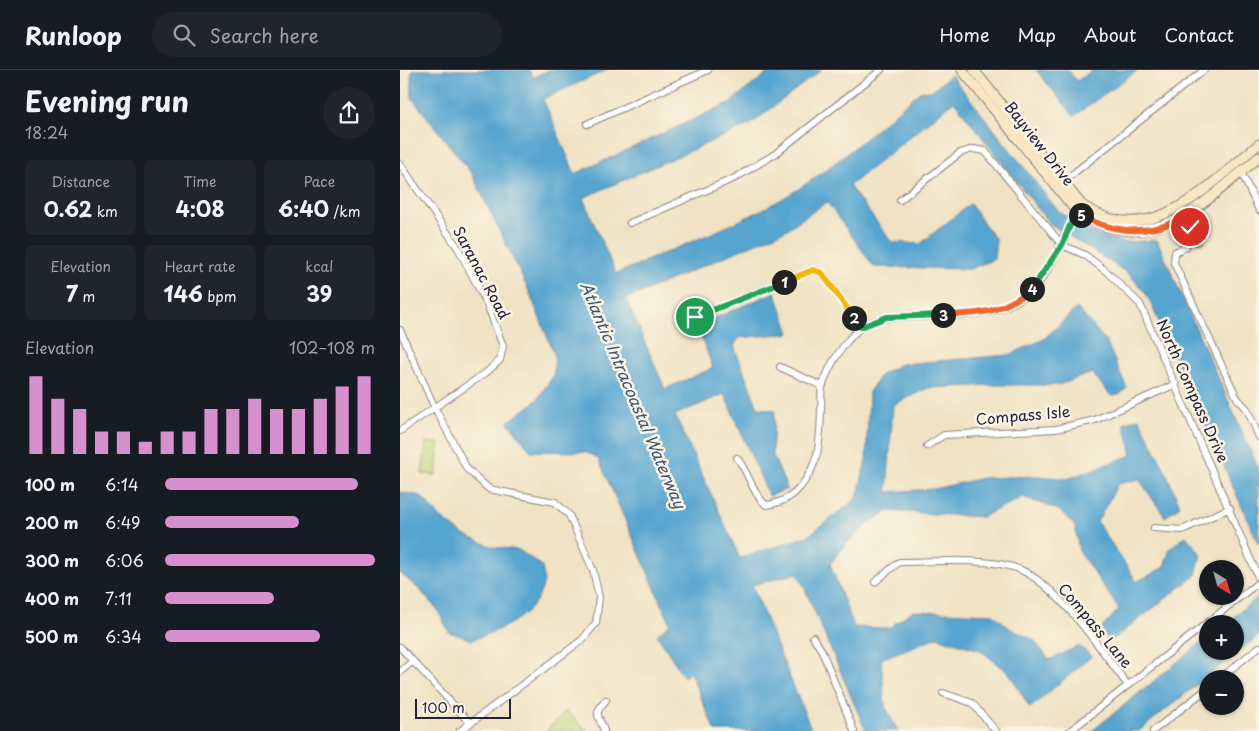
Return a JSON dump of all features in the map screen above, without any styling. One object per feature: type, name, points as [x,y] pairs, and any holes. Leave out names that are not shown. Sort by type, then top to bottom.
[{"type":"street","points":[[587,124],[708,70]]},
{"type":"street","points":[[630,223],[736,178],[775,154],[882,70]]},
{"type":"street","name":"Bayview Drive","points":[[962,70],[998,108],[1060,184],[1077,211],[1096,223],[1125,230],[1155,228],[1179,220],[1259,157]]},
{"type":"street","name":"Bayview Drive","points":[[974,70],[998,108]]},
{"type":"street","points":[[1060,184],[1204,70]]},
{"type":"street","name":"Bayview Drive","points":[[1077,211],[1126,222],[1155,219],[1176,210],[1259,144]]},
{"type":"street","points":[[900,200],[960,153],[973,149],[985,151],[1062,245]]},
{"type":"street","name":"Saranac Road","points":[[400,164],[458,248],[487,304],[503,346],[500,360],[487,372],[434,406]]},
{"type":"street","points":[[1241,172],[1259,210]]},
{"type":"street","points":[[1176,210],[1179,220],[1179,232],[1186,247],[1175,252],[1174,263],[1237,398],[1247,409],[1259,437]]},
{"type":"street","points":[[738,458],[746,469],[757,497],[766,505],[781,503],[796,492],[809,477],[817,461],[820,441],[822,386],[838,354],[861,327],[887,317],[984,314],[1011,304],[1034,288],[1062,245],[1077,211]]},
{"type":"street","points":[[1179,220],[1190,227],[1197,242]]},
{"type":"street","name":"North Compass Drive","points":[[1062,245],[1085,255],[1140,304],[1230,508],[1259,580],[1070,731]]},
{"type":"street","points":[[686,324],[695,317],[813,270],[822,273],[861,327]]},
{"type":"street","points":[[400,330],[434,406],[467,469],[489,489],[554,502],[569,515],[593,570],[600,597],[596,623],[582,640],[469,722],[460,731]]},
{"type":"street","points":[[780,367],[822,386]]},
{"type":"street","name":"Compass Isle","points":[[927,446],[944,435],[1056,429],[1095,420],[1176,384]]},
{"type":"street","points":[[400,431],[434,406]]},
{"type":"street","points":[[1154,528],[1182,530],[1230,508]]},
{"type":"street","name":"Compass Lane","points":[[875,582],[899,562],[990,563],[1021,570],[1050,589],[1095,642],[1127,684]]},
{"type":"street","points":[[813,637],[822,651],[854,731]]},
{"type":"street","points":[[400,647],[469,722]]},
{"type":"street","points":[[1230,670],[1259,647]]},
{"type":"street","points":[[400,672],[413,661]]},
{"type":"street","points":[[943,693],[972,703],[996,731]]},
{"type":"street","points":[[1153,731],[1199,695]]},
{"type":"street","points":[[604,731],[597,716],[597,710],[606,700]]},
{"type":"green space","points":[[426,442],[439,443],[436,475],[422,474]]},
{"type":"green space","points":[[566,711],[587,731],[546,731]]},
{"type":"water","name":"Atlantic Intracoastal Waterway","points":[[413,70],[529,70],[533,77],[549,70],[607,70],[543,99],[575,174],[729,103],[772,70],[821,70],[751,124],[583,198],[616,274],[732,224],[789,195],[829,168],[921,91],[931,91],[951,75],[1059,212],[1097,234],[1122,242],[1157,240],[1259,470],[1259,545],[1147,295],[1129,274],[1049,223],[954,101],[849,186],[892,242],[920,244],[970,204],[996,240],[994,259],[970,269],[874,267],[827,202],[784,231],[626,299],[665,389],[713,368],[697,326],[775,292],[790,333],[739,338],[734,346],[758,408],[775,410],[772,453],[787,489],[769,496],[724,394],[675,415],[740,558],[808,536],[857,498],[866,461],[869,392],[881,374],[901,364],[1009,355],[1044,339],[1077,308],[1106,341],[1127,388],[1119,395],[1111,396],[1092,373],[1058,385],[928,388],[893,405],[887,492],[934,489],[983,478],[1039,476],[1067,479],[1132,455],[1124,423],[1139,418],[1166,472],[1180,506],[1165,517],[1139,479],[1118,484],[1097,522],[1137,582],[1164,567],[1170,548],[1186,536],[1201,554],[1196,575],[1108,643],[1102,628],[1119,609],[1079,551],[1075,526],[1059,510],[1023,497],[982,517],[888,511],[869,523],[845,545],[830,564],[854,627],[889,628],[912,611],[993,614],[1011,629],[1034,640],[1049,660],[1079,646],[1092,656],[1030,708],[1009,673],[980,650],[937,637],[881,659],[885,706],[898,731],[866,731],[798,573],[752,585],[812,731],[715,731],[690,672],[684,677],[657,635],[670,623],[598,458],[585,452],[531,451],[508,422],[537,400],[553,376],[555,356],[528,289],[472,174],[412,98],[411,76]]},
{"type":"water","points":[[1036,70],[1068,70],[1077,81],[1093,70],[1138,70],[1074,116]]},
{"type":"water","points":[[400,492],[421,496],[440,517],[464,535],[493,547],[519,550],[542,566],[544,583],[539,596],[532,606],[505,627],[472,640],[449,632],[438,611],[421,591],[400,573]]},
{"type":"water","points":[[1259,596],[1259,635],[1244,647],[1244,615],[1236,615]]},
{"type":"water","points":[[1199,644],[1199,660],[1228,660],[1215,670],[1199,670],[1199,683],[1139,731],[1092,731]]},
{"type":"route","points":[[695,317],[813,270],[822,273],[861,327],[887,317],[984,314],[1011,304],[1034,288],[1062,245],[1076,211],[1096,223],[1125,230],[1142,231],[1179,220],[1190,227]]}]
